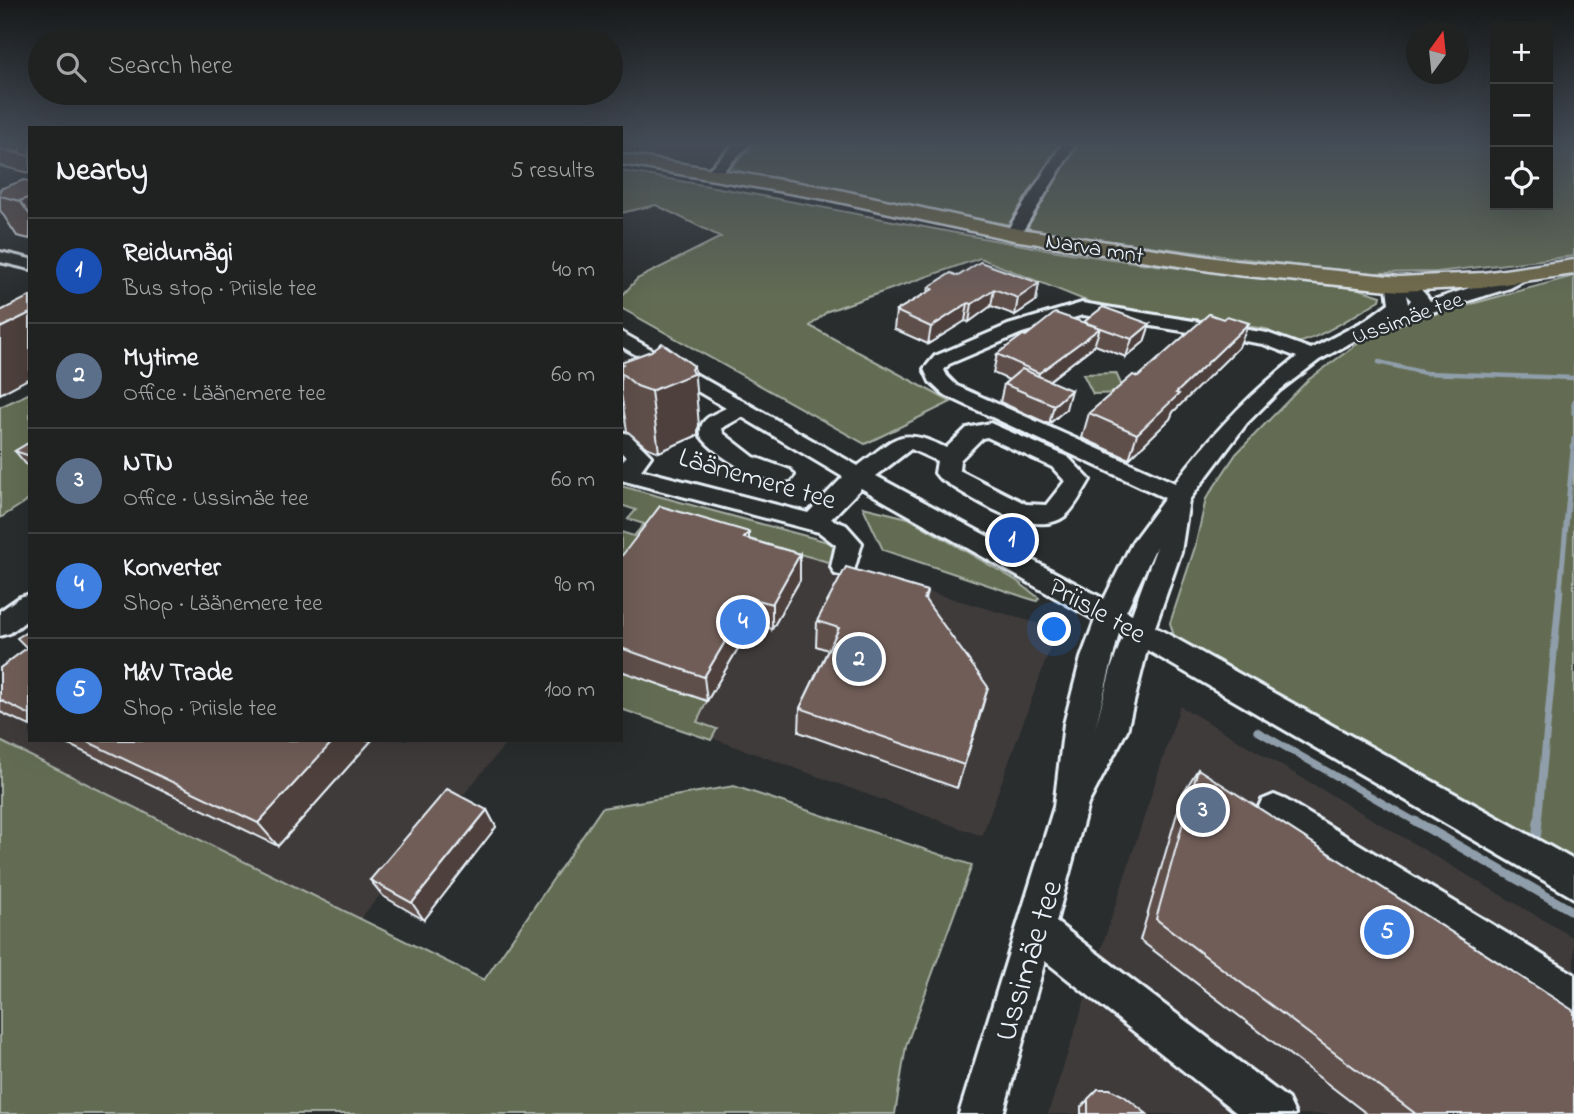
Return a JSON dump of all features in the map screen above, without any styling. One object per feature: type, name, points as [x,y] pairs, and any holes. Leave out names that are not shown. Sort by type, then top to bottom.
[{"type":"main road","name":"Narva mnt","points":[[839,196],[1013,233],[1122,252],[1346,280],[1403,298],[1453,282],[1574,267]]},
{"type":"street","points":[[1013,233],[1036,196]]},
{"type":"street","points":[[0,257],[28,264]]},
{"type":"street","name":"Ussimäe tee","points":[[981,1114],[1071,807],[1080,724],[1110,616],[1146,541],[1209,454],[1239,418],[1273,386],[1312,356],[1367,326],[1403,298],[1504,284],[1527,274]]},
{"type":"street","points":[[1180,495],[950,390],[937,378],[934,369],[942,360],[1016,329],[1082,309],[1116,317],[1267,340],[1312,356]]},
{"type":"street","name":"Priisle tee","points":[[623,339],[858,476],[1140,632],[1574,880]]},
{"type":"street","points":[[741,408],[710,425],[712,436],[746,462],[782,475]]},
{"type":"street","points":[[990,430],[1060,462],[1078,480],[1055,511],[1045,516],[1026,515],[947,473],[948,458],[975,433],[990,430]]},
{"type":"street","points":[[623,441],[639,456],[623,472]]},
{"type":"street","points":[[814,522],[858,476],[905,442],[915,442],[948,458]]},
{"type":"street","name":"Läänemere tee","points":[[623,472],[814,522],[837,531],[845,537],[849,548],[844,567]]},
{"type":"street","name":"Ussimäe tee","points":[[1071,807],[1111,730],[1126,669],[1168,552],[1180,495]]},
{"type":"street","points":[[0,625],[28,605]]},
{"type":"street","points":[[1274,811],[1574,996]]},
{"type":"street","points":[[1035,929],[1273,1114]]},
{"type":"shaded area","points":[[655,513],[1057,629],[982,836],[623,706],[623,552]]},
{"type":"shaded area","points":[[28,649],[28,742],[507,742],[360,919],[0,741],[0,669]]},
{"type":"shaded area","points":[[1180,706],[1574,938],[1574,1114],[1048,1114]]},
{"type":"green space","points":[[623,196],[761,196],[1033,247],[1155,265],[1359,289],[1381,296],[1380,300],[1321,334],[1298,343],[1290,343],[1266,329],[1099,306],[980,258],[828,311],[810,326],[951,402],[865,444],[623,309],[623,295],[637,279],[721,237],[656,205],[623,213]]},
{"type":"green space","points":[[862,196],[1490,196],[1490,210],[1553,210],[1553,196],[1574,196],[1574,256],[1437,272],[1375,273],[1300,266],[1058,234]]},
{"type":"green space","points":[[1574,276],[1574,866],[1256,686],[1174,636],[1170,623],[1195,547],[1206,499],[1236,454],[1308,380],[1364,339],[1401,323]]},
{"type":"green space","points":[[1116,373],[1125,393],[1093,394],[1083,374]]},
{"type":"green space","points":[[28,394],[28,500],[0,518],[0,407]]},
{"type":"green space","points":[[623,487],[839,545],[832,563],[760,543],[623,588],[623,533],[634,536],[644,524],[628,519],[636,510],[623,506]]},
{"type":"green space","points":[[863,507],[908,518],[1017,581],[1039,598],[1037,601],[1024,597],[883,550]]},
{"type":"green space","points":[[623,672],[707,701],[697,722],[717,729],[711,740],[623,710]]},
{"type":"green space","points":[[0,741],[484,980],[602,808],[734,786],[972,865],[906,1046],[895,1114],[0,1114]]},
{"type":"building","points":[[0,196],[28,196],[28,198],[20,201]]},
{"type":"building","points":[[980,262],[1039,283],[1018,298],[994,289],[931,327],[896,311],[933,289],[929,287],[951,273],[958,276]]},
{"type":"building","points":[[28,297],[28,314],[0,328],[0,311]]},
{"type":"building","points":[[1103,307],[1150,324],[1132,339],[1084,322]]},
{"type":"building","points":[[1055,313],[1100,328],[1039,373],[997,354],[1023,335],[1026,336]]},
{"type":"building","points":[[1209,314],[1249,323],[1137,434],[1089,413],[1133,375],[1138,377]]},
{"type":"building","points":[[662,343],[694,366],[691,369],[693,374],[651,391],[637,386],[623,375],[623,361],[651,351]]},
{"type":"building","points":[[1022,369],[1071,390],[1054,405],[1004,384]]},
{"type":"building","points":[[28,443],[28,455],[15,451]]},
{"type":"building","points":[[660,506],[749,532],[744,538],[800,554],[772,604],[751,598],[704,677],[623,649],[623,554]]},
{"type":"building","points":[[846,567],[927,591],[924,598],[988,687],[964,765],[800,708],[839,628],[817,621]]},
{"type":"building","points":[[28,631],[28,714],[0,700],[0,668],[27,648],[17,638]]},
{"type":"building","points":[[88,742],[332,742],[258,823]]},
{"type":"building","points":[[1198,769],[1574,1011],[1574,1114],[1416,1114],[1156,919]]},
{"type":"building","points":[[447,789],[487,810],[412,903],[370,880]]},
{"type":"building","points":[[1098,1089],[1110,1089],[1124,1096],[1147,1114],[1088,1114],[1088,1099]]},
{"type":"waterway","points":[[1379,362],[1425,373],[1574,378]]},
{"type":"waterway","points":[[1574,403],[1574,413]]},
{"type":"waterway","points":[[1560,591],[1574,439]]},
{"type":"waterway","points":[[1538,823],[1560,589]]},
{"type":"waterway","points":[[1257,731],[1418,823]]},
{"type":"waterway","points":[[1415,821],[1574,912]]},
{"type":"waterway","points":[[1536,841],[1538,821]]},
{"type":"place","name":"Reidumägi","points":[[1012,540]]},
{"type":"place","name":"Konverter","points":[[743,622]]},
{"type":"place","name":"Mytime","points":[[859,659]]},
{"type":"place","name":"NTN","points":[[1203,810]]},
{"type":"place","name":"M&V Trade","points":[[1387,932]]}]
